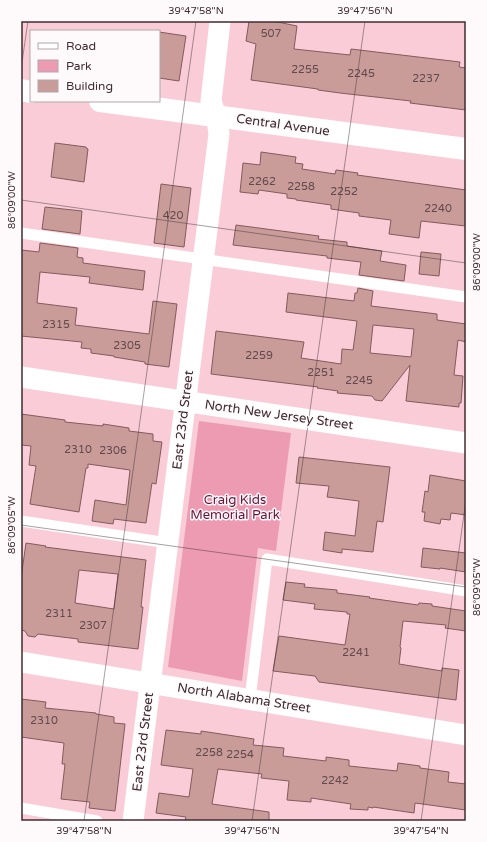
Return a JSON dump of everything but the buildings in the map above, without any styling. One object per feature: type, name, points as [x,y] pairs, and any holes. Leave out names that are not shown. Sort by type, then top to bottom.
[{"type":"main road","name":"Central Avenue","points":[[108,102],[466,149]]},
{"type":"street","name":"East 23rd Street","points":[[133,821],[219,134],[218,119],[211,100],[220,21]]},
{"type":"street","name":"North New Jersey Street","points":[[21,377],[466,443]]},
{"type":"street","name":"North Alabama Street","points":[[21,662],[466,735]]},
{"type":"lane","points":[[21,233],[466,297]]},
{"type":"lane","points":[[21,521],[168,543]]},
{"type":"lane","points":[[250,699],[267,559],[466,590]]},
{"type":"lane","points":[[21,808],[97,821]]},
{"type":"green space","name":"Craig Kids Memorial Park","points":[[199,421],[291,433],[276,551],[258,548],[242,681],[168,667]]}]
